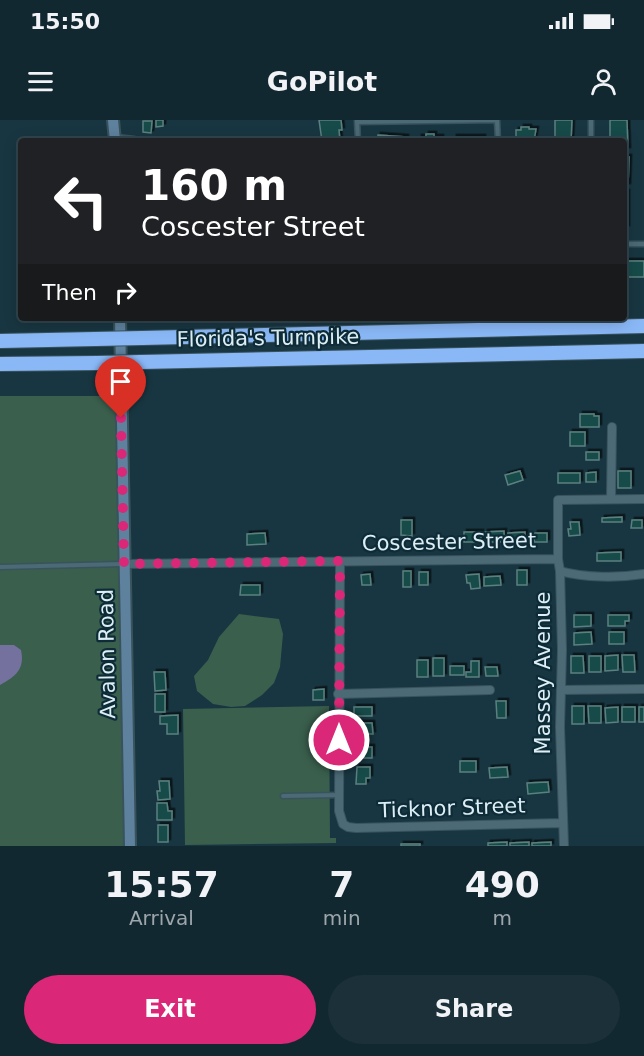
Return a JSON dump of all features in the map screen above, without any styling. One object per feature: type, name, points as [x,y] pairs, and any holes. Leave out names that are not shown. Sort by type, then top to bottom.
[{"type":"highway","name":"Florida's Turnpike","points":[[0,341],[644,326]]},
{"type":"highway","name":"Florida's Turnpike","points":[[0,364],[644,351]]},
{"type":"main road","points":[[115,120],[115,137]]},
{"type":"main road","name":"Avalon Road","points":[[120,321],[130,846]]},
{"type":"street","points":[[612,427],[611,499],[644,499]]},
{"type":"street","name":"Massey Avenue","points":[[564,846],[560,728],[562,650],[558,500],[611,499]]},
{"type":"street","name":"Coscester Street","points":[[124,564],[558,559]]},
{"type":"street","points":[[339,795],[340,561]]},
{"type":"street","points":[[560,571],[583,575],[644,574]]},
{"type":"street","points":[[561,690],[644,689]]},
{"type":"street","points":[[338,694],[490,690]]},
{"type":"street","name":"Ticknor Street","points":[[339,795],[339,817],[348,827],[563,823]]},
{"type":"lane","points":[[358,138],[357,121],[497,120],[498,138]]},
{"type":"lane","points":[[591,120],[591,138]]},
{"type":"lane","points":[[627,244],[644,244]]},
{"type":"lane","points":[[0,567],[124,564]]},
{"type":"lane","points":[[283,796],[339,795]]},
{"type":"green space","points":[[0,396],[121,396],[130,846],[0,846]]},
{"type":"green space","points":[[239,614],[279,619],[283,634],[280,667],[274,683],[262,695],[245,706],[231,707],[213,704],[197,691],[194,676],[208,660],[219,637]]},
{"type":"green space","points":[[329,706],[330,838],[336,838],[336,843],[185,845],[183,709]]},
{"type":"shaded area","points":[[0,645],[14,645],[21,650],[22,662],[18,671],[0,685]]},
{"type":"building","points":[[156,120],[163,120],[163,126],[156,127]]},
{"type":"building","points":[[319,120],[341,120],[340,138],[322,138]]},
{"type":"building","points":[[555,120],[572,120],[571,138],[555,138]]},
{"type":"building","points":[[610,120],[627,120],[628,150],[627,138],[610,138]]},
{"type":"building","points":[[143,121],[152,121],[151,133],[143,132]]},
{"type":"building","points":[[521,127],[536,129],[534,138],[516,138],[516,130],[521,130]]},
{"type":"building","points":[[426,134],[434,134],[434,137],[441,138],[419,138],[426,137]]},
{"type":"building","points":[[378,135],[406,137],[406,138],[378,138]]},
{"type":"building","points":[[454,137],[483,137],[483,138]]},
{"type":"building","points":[[627,157],[629,157],[628,186]]},
{"type":"building","points":[[627,261],[644,261],[644,277],[627,277]]},
{"type":"building","points":[[580,414],[599,416],[599,427],[580,427]]},
{"type":"building","points":[[570,432],[585,432],[585,446],[570,446]]},
{"type":"building","points":[[586,452],[599,452],[599,460],[586,460]]},
{"type":"building","points":[[520,471],[523,480],[508,485],[505,475]]},
{"type":"building","points":[[618,471],[631,471],[631,488],[618,488]]},
{"type":"building","points":[[596,472],[596,482],[586,482],[586,473]]},
{"type":"building","points":[[558,473],[580,473],[580,483],[558,483]]},
{"type":"building","points":[[622,517],[622,522],[602,522],[602,518]]},
{"type":"building","points":[[401,520],[412,520],[412,536],[401,535]]},
{"type":"building","points":[[632,520],[642,520],[642,528],[631,528]]},
{"type":"building","points":[[570,522],[579,522],[580,535],[569,536]]},
{"type":"building","points":[[504,531],[504,542],[485,542],[485,532]]},
{"type":"building","points":[[464,532],[481,532],[481,542],[464,542]]},
{"type":"building","points":[[525,532],[525,542],[509,542],[508,533]]},
{"type":"building","points":[[265,533],[266,544],[247,545],[247,534]]},
{"type":"building","points":[[535,533],[547,533],[547,542],[534,542]]},
{"type":"building","points":[[621,552],[621,561],[597,561],[597,553]]},
{"type":"building","points":[[517,570],[527,570],[527,585],[517,585]]},
{"type":"building","points":[[403,571],[411,571],[411,587],[403,587]]},
{"type":"building","points":[[419,572],[428,572],[428,585],[419,585]]},
{"type":"building","points":[[370,574],[371,585],[362,585],[361,575]]},
{"type":"building","points":[[479,574],[480,588],[471,589],[466,575]]},
{"type":"building","points":[[500,576],[501,585],[484,586],[484,577]]},
{"type":"building","points":[[241,585],[260,585],[260,595],[240,595]]},
{"type":"building","points":[[574,615],[591,615],[591,626],[574,627]]},
{"type":"building","points":[[608,615],[629,615],[629,621],[625,621],[625,626],[608,626]]},
{"type":"building","points":[[591,632],[592,644],[574,645],[574,633]]},
{"type":"building","points":[[609,632],[624,632],[624,644],[609,644]]},
{"type":"building","points":[[618,655],[618,670],[605,671],[605,656]]},
{"type":"building","points":[[622,655],[634,655],[635,672],[623,672]]},
{"type":"building","points":[[571,656],[583,656],[584,673],[571,673]]},
{"type":"building","points":[[589,656],[601,656],[601,672],[589,672]]},
{"type":"building","points":[[433,658],[444,658],[444,676],[433,676]]},
{"type":"building","points":[[417,660],[428,660],[428,677],[417,677]]},
{"type":"building","points":[[471,661],[479,661],[479,677],[466,677],[466,672],[471,672]]},
{"type":"building","points":[[450,666],[464,666],[464,675],[450,675]]},
{"type":"building","points":[[485,667],[497,667],[498,676],[486,676]]},
{"type":"building","points":[[154,672],[165,672],[166,690],[155,691]]},
{"type":"building","points":[[324,689],[324,700],[313,700],[313,690]]},
{"type":"building","points":[[155,694],[165,694],[165,712],[155,712]]},
{"type":"building","points":[[496,701],[506,701],[506,718],[497,718]]},
{"type":"building","points":[[572,706],[584,706],[584,724],[572,724]]},
{"type":"building","points":[[588,706],[601,706],[601,723],[589,723]]},
{"type":"building","points":[[354,707],[372,707],[372,716],[354,716]]},
{"type":"building","points":[[618,707],[618,722],[606,723],[605,708]]},
{"type":"building","points":[[622,707],[635,707],[635,722],[622,722]]},
{"type":"building","points":[[639,707],[644,707],[644,722],[639,722]]},
{"type":"building","points":[[178,715],[178,734],[167,734],[167,724],[160,724],[160,716]]},
{"type":"building","points":[[354,723],[372,723],[373,734],[354,734]]},
{"type":"building","points":[[355,747],[372,747],[372,758],[355,758]]},
{"type":"building","points":[[460,761],[476,761],[476,772],[460,772]]},
{"type":"building","points":[[357,767],[370,767],[370,778],[366,778],[366,784],[356,784]]},
{"type":"building","points":[[507,767],[508,777],[490,778],[489,768]]},
{"type":"building","points":[[159,781],[169,781],[170,799],[158,800]]},
{"type":"building","points":[[548,782],[549,792],[528,794],[527,783]]},
{"type":"building","points":[[157,803],[167,803],[168,811],[172,811],[172,820],[157,820]]},
{"type":"building","points":[[158,825],[168,825],[168,842],[158,842]]},
{"type":"building","points":[[507,842],[507,846],[488,846],[488,843]]},
{"type":"building","points":[[529,842],[529,846],[510,846],[510,843]]},
{"type":"building","points":[[551,842],[551,846],[532,846],[532,843]]},
{"type":"building","points":[[401,844],[420,844],[420,846],[401,846]]},
{"type":"route","points":[[121,418],[124,564],[340,561],[339,740]]}]
